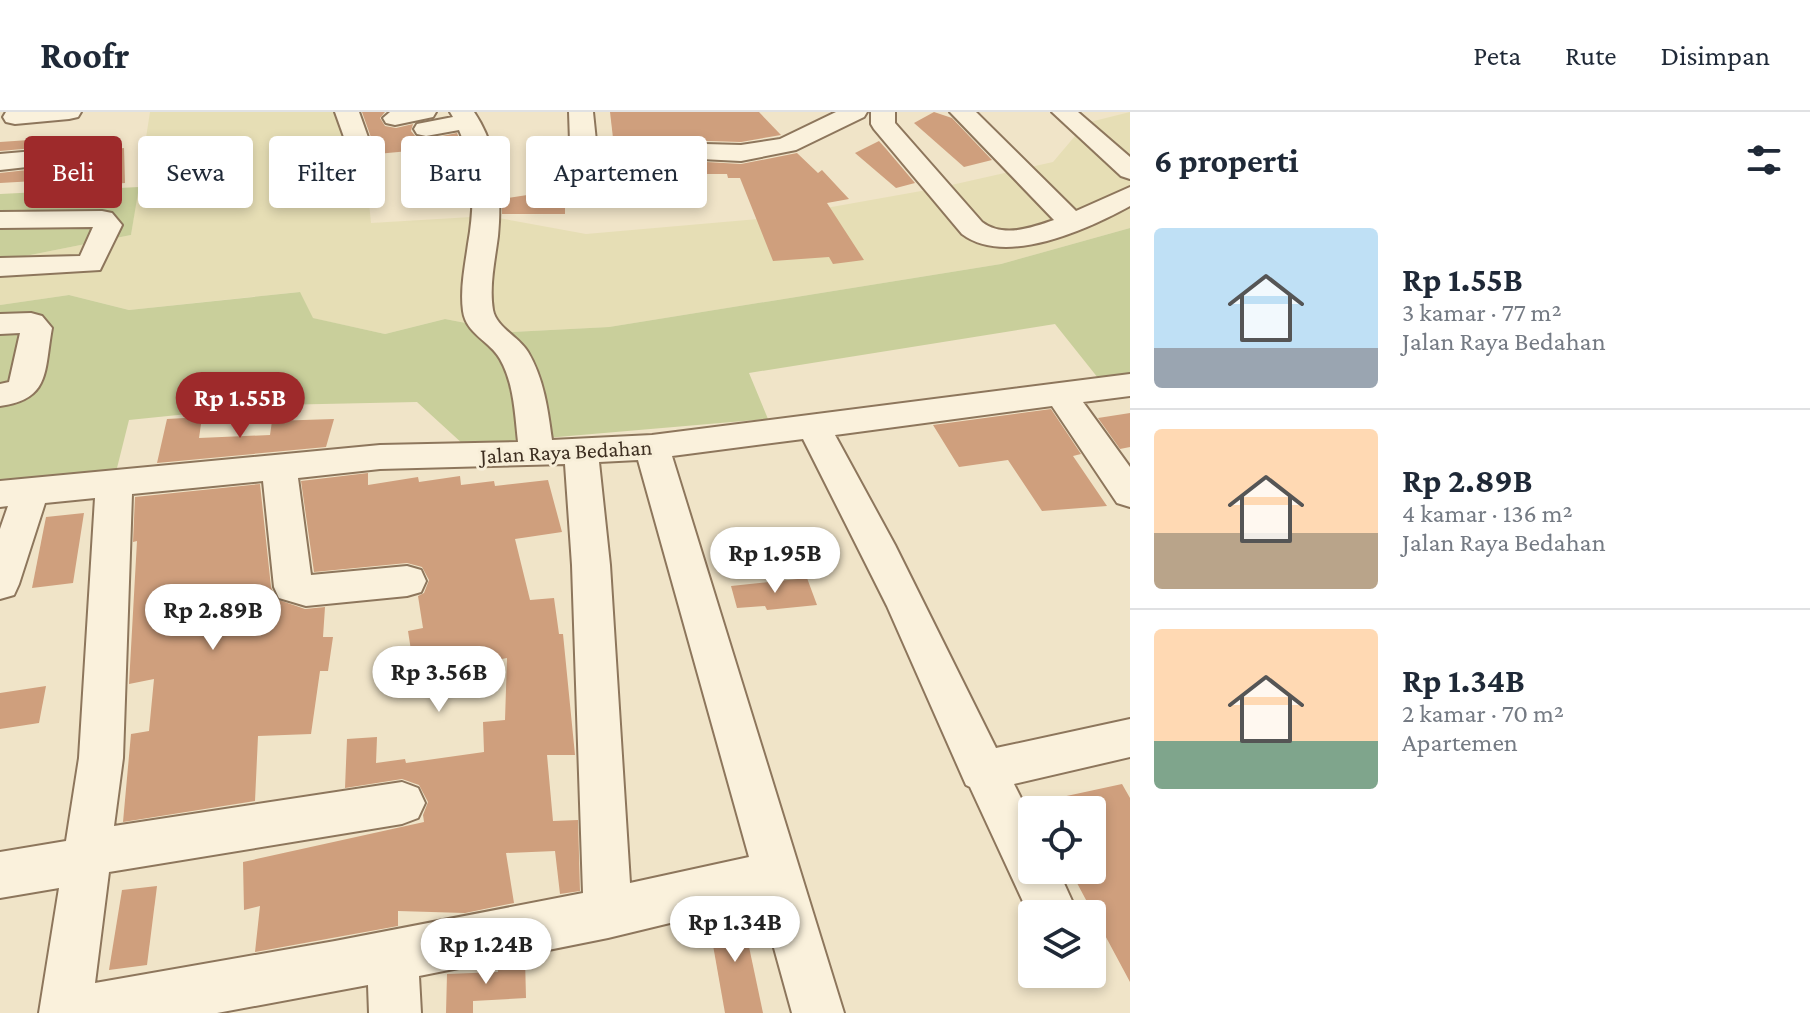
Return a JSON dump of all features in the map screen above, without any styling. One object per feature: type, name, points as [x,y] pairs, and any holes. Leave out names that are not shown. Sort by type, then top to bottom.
[{"type":"street","points":[[15,117],[69,112]]},
{"type":"street","points":[[347,112],[355,136]]},
{"type":"street","points":[[581,112],[582,142],[589,148],[741,153],[787,145],[855,112]]},
{"type":"street","points":[[962,112],[1073,223]]},
{"type":"street","points":[[1064,112],[1130,171]]},
{"type":"street","points":[[395,118],[425,121],[465,117],[486,179],[486,225],[475,284],[478,315],[483,326],[512,352],[525,384],[537,453]]},
{"type":"street","points":[[818,152],[883,118],[972,228],[984,237],[1010,237],[1073,223],[1100,214],[1130,195]]},
{"type":"street","points":[[0,162],[24,160]]},
{"type":"street","points":[[0,220],[102,219],[108,225],[90,264],[0,267]]},
{"type":"street","points":[[0,324],[31,323],[37,328],[24,387],[15,393],[0,395]]},
{"type":"street","name":"Jalan Raya Bedahan","points":[[16,493],[380,457],[652,447],[1130,385]]},
{"type":"street","points":[[1061,395],[1130,494]]},
{"type":"street","points":[[812,425],[858,506],[982,771],[1047,900]]},
{"type":"street","points":[[652,447],[818,1013]]},
{"type":"street","points":[[581,450],[591,565],[608,914]]},
{"type":"street","points":[[279,469],[293,587],[306,591],[407,581]]},
{"type":"street","points":[[114,485],[101,758],[85,857],[67,1013],[393,958],[608,914],[776,874]]},
{"type":"street","points":[[0,584],[16,493]]},
{"type":"street","points":[[982,771],[1130,738]]},
{"type":"street","points":[[0,875],[85,857],[402,803]]},
{"type":"street","points":[[393,958],[395,1013]]},
{"type":"shaded area","points":[[150,112],[350,112],[361,136],[269,136],[269,208],[370,208],[371,223],[488,216],[586,234],[770,218],[938,188],[1053,162],[1086,123],[1130,112],[1130,228],[1001,264],[609,327],[512,332],[445,319],[385,334],[312,318],[299,292],[129,310],[69,295],[0,305],[0,261],[131,235],[138,190],[138,208],[253,208],[253,136],[146,136]]},
{"type":"green space","points":[[138,187],[131,235],[0,261],[0,194],[24,193],[24,208],[122,208],[122,188]]},
{"type":"green space","points":[[1130,228],[1130,384],[1106,388],[1055,324],[749,373],[768,419],[464,445],[417,402],[275,405],[129,420],[115,476],[0,479],[0,305],[69,295],[129,310],[300,292],[313,318],[385,334],[445,319],[512,332],[609,327],[1001,264]]},
{"type":"building","points":[[362,112],[385,112],[380,118],[385,126],[396,128],[413,124],[411,131],[415,136],[401,136],[401,152],[385,153],[385,136],[371,136]]},
{"type":"building","points":[[610,112],[759,112],[781,135],[741,142],[707,141],[707,136],[613,136]]},
{"type":"building","points":[[934,112],[952,118],[992,160],[964,167],[914,123]]},
{"type":"building","points":[[24,140],[24,149],[0,151],[0,142]]},
{"type":"building","points":[[879,141],[915,183],[896,188],[855,153]]},
{"type":"building","points":[[122,148],[125,183],[122,183]]},
{"type":"building","points":[[797,153],[818,173],[822,170],[849,199],[827,203],[864,260],[833,264],[829,257],[773,261],[740,178],[728,178],[727,174],[707,174],[707,162],[741,164]]},
{"type":"building","points":[[24,170],[24,182],[0,183],[0,173]]},
{"type":"building","points":[[526,195],[526,208],[565,208],[565,214],[502,214],[502,208],[510,208],[510,198]]},
{"type":"building","points":[[1051,409],[1081,454],[1073,456],[1107,506],[1042,511],[1008,460],[959,467],[933,425]]},
{"type":"building","points":[[1130,413],[1130,447],[1120,449],[1098,418]]},
{"type":"building","points":[[202,417],[199,438],[270,435],[272,421],[334,419],[326,447],[157,463],[167,419]]},
{"type":"building","points":[[368,473],[368,485],[418,477],[419,482],[460,476],[461,485],[494,481],[495,486],[548,480],[562,532],[515,539],[530,600],[554,598],[559,634],[563,634],[575,755],[547,755],[553,821],[578,820],[580,891],[560,894],[555,851],[506,853],[514,903],[465,913],[398,911],[398,926],[255,952],[260,906],[244,910],[243,862],[424,822],[428,802],[419,785],[402,779],[345,788],[347,739],[377,737],[376,763],[405,759],[406,763],[484,752],[483,722],[505,720],[507,658],[415,676],[408,631],[423,628],[418,596],[424,593],[429,580],[422,567],[407,563],[314,572],[301,481]]},
{"type":"building","points":[[260,484],[271,587],[276,599],[305,609],[325,607],[323,637],[333,637],[328,671],[320,671],[311,734],[258,736],[255,801],[123,822],[131,734],[149,731],[154,679],[129,684],[137,541],[133,542],[135,497]]},
{"type":"building","points":[[84,513],[73,583],[32,588],[46,517]]},
{"type":"building","points":[[807,578],[817,605],[767,610],[765,606],[737,608],[731,586]]},
{"type":"building","points":[[46,686],[39,723],[0,729],[0,693]]},
{"type":"building","points":[[1122,784],[1130,798],[1130,982],[1106,937],[1106,900],[1086,900],[1078,884],[1106,884],[1106,796],[1066,796]]},
{"type":"building","points":[[157,886],[147,965],[109,970],[122,890]]},
{"type":"building","points":[[741,909],[763,1013],[725,1013],[708,917]]},
{"type":"building","points":[[525,958],[526,998],[473,1001],[473,1013],[446,1013],[447,974],[498,972],[497,963]]}]
